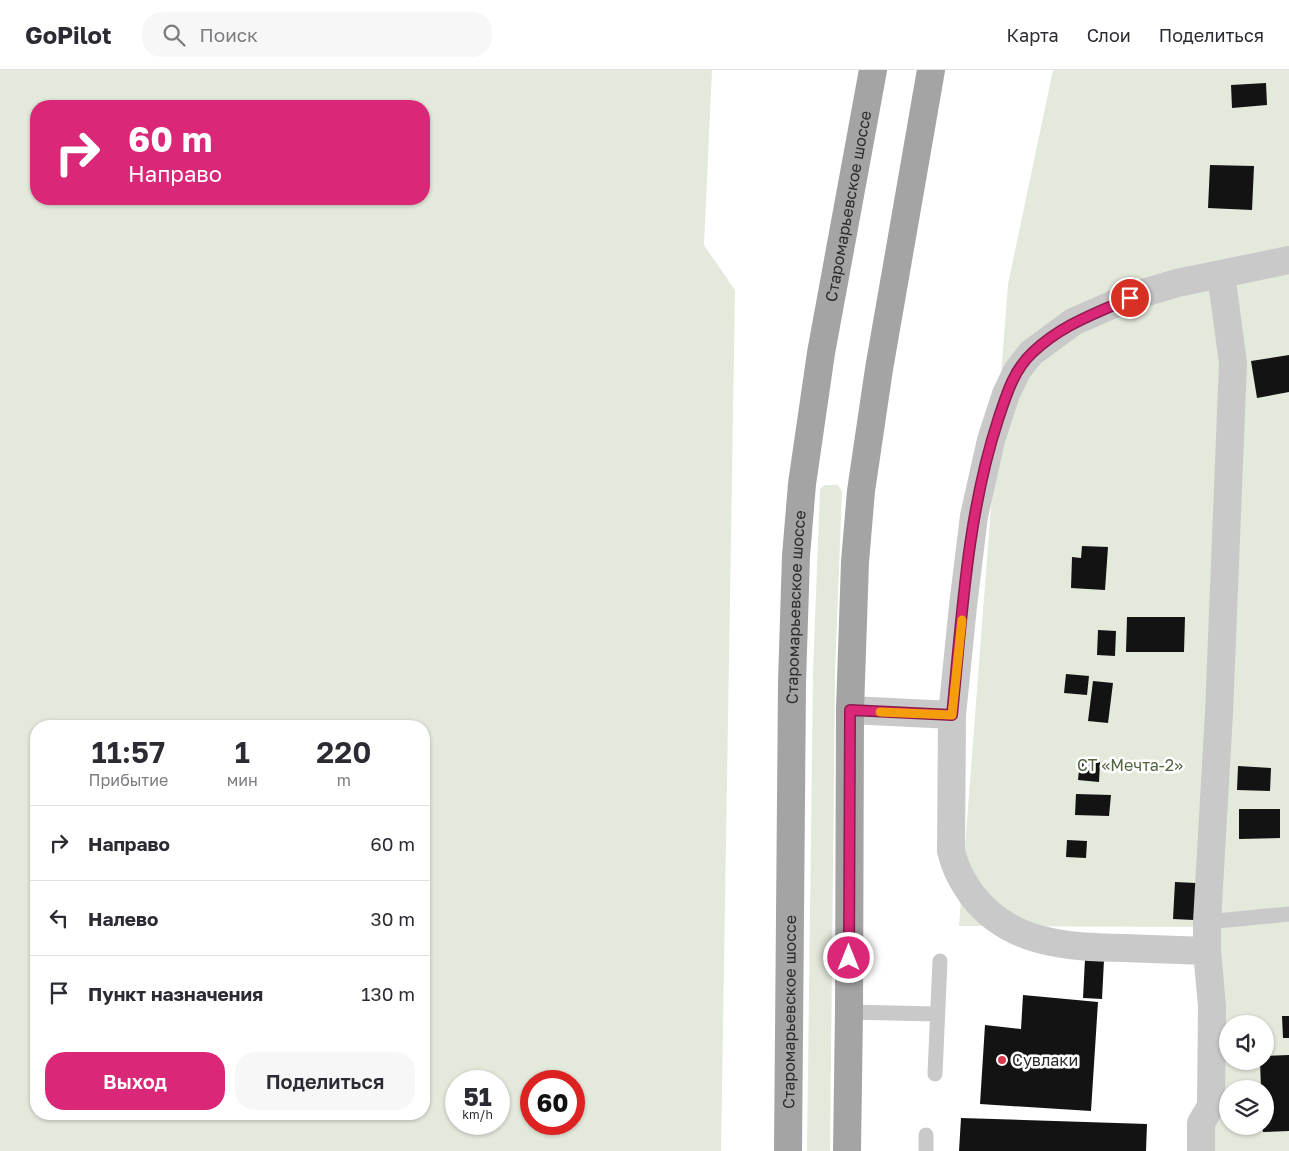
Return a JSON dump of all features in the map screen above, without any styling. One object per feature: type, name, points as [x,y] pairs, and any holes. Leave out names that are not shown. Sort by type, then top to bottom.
[{"type":"main road","name":"Старомарьевское шоссе","points":[[788,1151],[792,682],[797,547],[802,484],[821,353],[873,70]]},
{"type":"main road","points":[[847,1151],[850,710],[855,562],[861,491],[903,227],[931,70]]},
{"type":"street","points":[[1207,951],[1099,948],[1060,944],[1024,935],[1004,925],[983,909],[956,870],[951,851],[952,715],[963,606],[974,516],[991,440],[1006,394],[1017,371],[1031,353],[1073,322],[1130,298],[1176,283],[1289,260]]},
{"type":"street","points":[[1201,1151],[1202,1123],[1211,1106],[1212,1006],[1207,951],[1207,922],[1220,704],[1233,362],[1221,274]]},
{"type":"street","points":[[850,710],[952,715]]},
{"type":"lane","points":[[1207,922],[1289,914]]},
{"type":"lane","points":[[935,1074],[940,960]]},
{"type":"lane","points":[[849,1012],[937,1014]]},
{"type":"lane","points":[[926,1135],[926,1151]]},
{"type":"green space","points":[[0,70],[712,70],[704,245],[735,290],[721,1151],[0,1151]]},
{"type":"green space","name":"СТ «Мечта-2»","points":[[1053,70],[1289,70],[1289,1151],[1210,1151],[1219,927],[959,926],[1008,284]]},
{"type":"green space","points":[[825,485],[838,485],[842,492],[835,673],[830,1151],[807,1151],[813,673],[820,489]]},
{"type":"building","points":[[1266,83],[1267,105],[1232,108],[1231,85]]},
{"type":"building","points":[[1210,165],[1254,166],[1252,210],[1208,208]]},
{"type":"building","points":[[1289,355],[1289,392],[1257,398],[1251,361]]},
{"type":"building","points":[[1082,546],[1108,547],[1105,590],[1071,588],[1072,557],[1081,558]]},
{"type":"building","points":[[1127,617],[1185,617],[1184,652],[1126,652]]},
{"type":"building","points":[[1098,630],[1116,631],[1115,656],[1097,655]]},
{"type":"building","points":[[1066,674],[1089,676],[1087,695],[1064,693]]},
{"type":"building","points":[[1093,681],[1113,683],[1108,723],[1088,721]]},
{"type":"building","points":[[1080,761],[1100,762],[1099,782],[1078,780]]},
{"type":"building","points":[[1238,766],[1271,768],[1270,791],[1237,790]]},
{"type":"building","points":[[1076,794],[1111,795],[1109,816],[1075,815]]},
{"type":"building","points":[[1239,809],[1280,809],[1280,838],[1239,839]]},
{"type":"building","points":[[1067,840],[1087,841],[1086,858],[1066,857]]},
{"type":"building","points":[[1175,882],[1196,883],[1194,920],[1173,919]]},
{"type":"building","points":[[1085,959],[1104,960],[1102,999],[1083,998]]},
{"type":"building","points":[[1023,995],[1098,1002],[1091,1111],[980,1104],[985,1025],[1021,1029]]},
{"type":"building","points":[[1282,1016],[1289,1016],[1289,1038],[1283,1038]]},
{"type":"building","points":[[1289,1055],[1289,1131],[1274,1132],[1274,1080],[1261,1080],[1260,1070],[1274,1070],[1274,1056]]},
{"type":"building","points":[[961,1118],[1147,1124],[1146,1151],[959,1151]]},
{"type":"slow traffic","points":[[880,712],[952,715],[962,620]]},
{"type":"place","name":"Сувлаки","points":[[1002,1060]]},
{"type":"route","points":[[849,958],[850,710],[952,715],[974,516],[991,440],[1006,394],[1017,371],[1031,353],[1050,338],[1073,322],[1130,298]]}]
